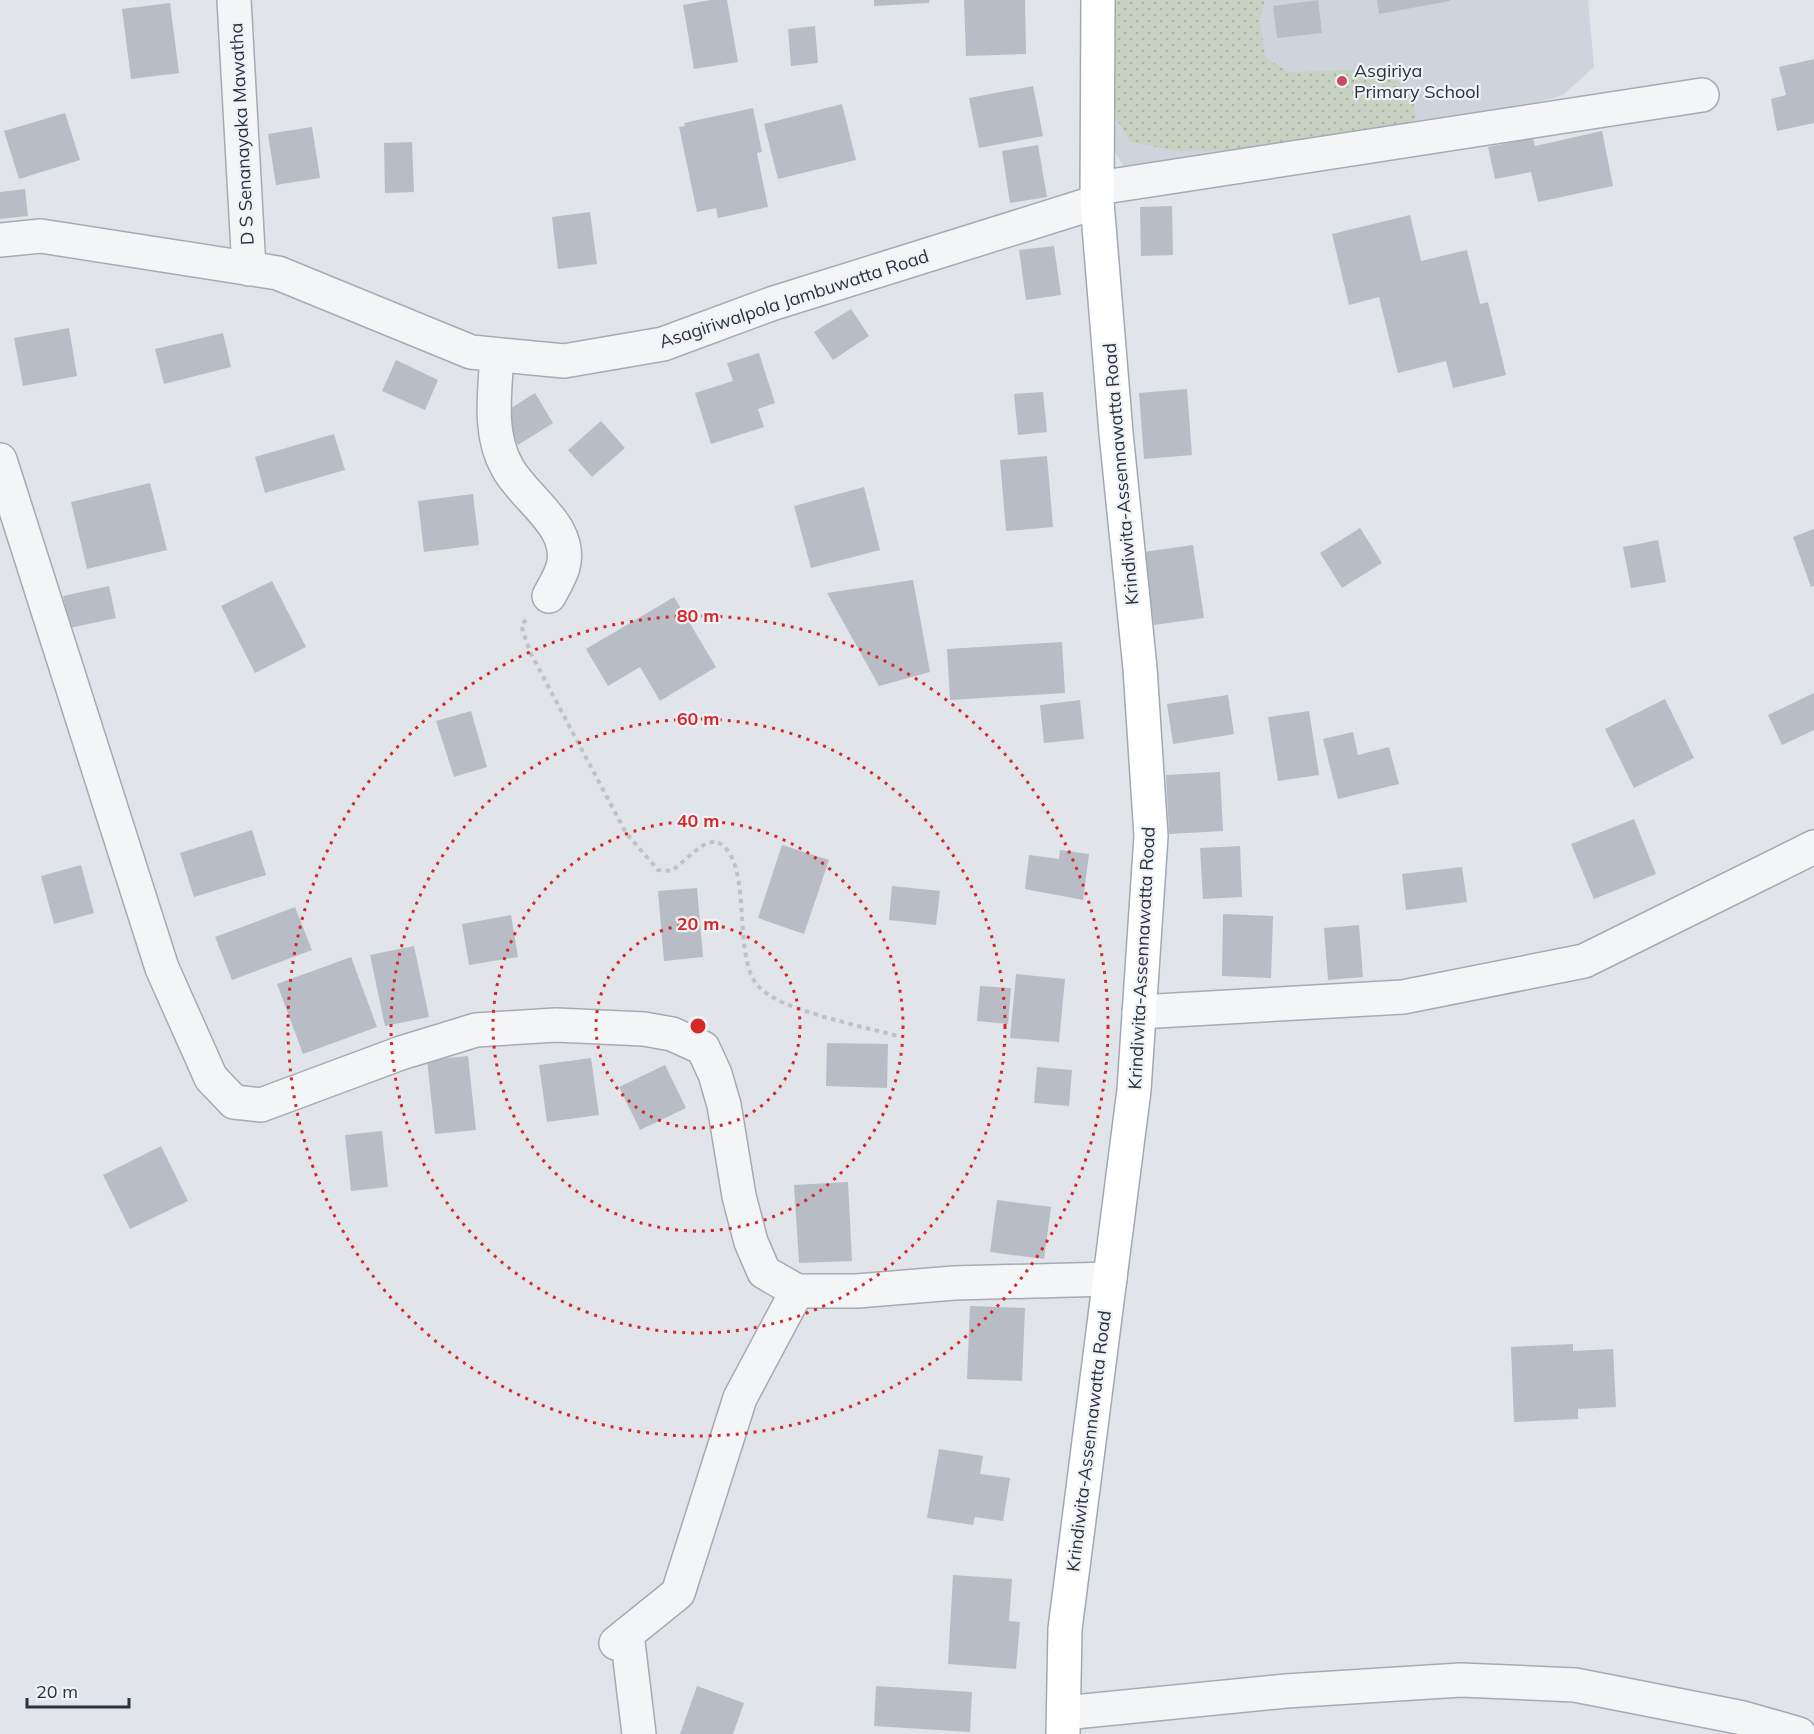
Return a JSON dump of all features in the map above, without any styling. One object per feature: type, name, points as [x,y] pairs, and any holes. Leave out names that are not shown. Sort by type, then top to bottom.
[{"type":"main road","name":"Krindiwita-Assennawatta Road","points":[[1063,1724],[1065,1629],[1134,1090],[1151,836],[1140,668],[1116,433],[1098,195],[1098,0]]},
{"type":"street","name":"D S Senanayaka Mawatha","points":[[234,0],[249,269]]},
{"type":"street","name":"Asagiriwalpola Jambuwatta Road","points":[[0,240],[41,236],[278,273],[471,352],[564,361],[663,344],[771,304],[1098,195],[1702,96]]},
{"type":"street","points":[[497,355],[493,422],[506,467],[545,513],[564,542],[563,567],[549,596]]},
{"type":"street","points":[[0,460],[162,968],[211,1078],[234,1102],[261,1105],[401,1053],[477,1030],[556,1025],[644,1029],[672,1034],[703,1048],[715,1074],[724,1105],[739,1196],[751,1242],[764,1272],[797,1291],[857,1291],[954,1283],[1110,1279]]},
{"type":"street","points":[[1139,1012],[1403,997],[1584,961],[1814,847]]},
{"type":"street","points":[[639,1734],[621,1638],[678,1593],[740,1398],[797,1291]]},
{"type":"street","points":[[1063,1724],[1286,1691],[1461,1680],[1575,1685],[1743,1718],[1799,1734]]},
{"type":"path","points":[[549,596],[521,625],[527,643],[626,833],[658,870],[672,871],[700,846],[715,841],[724,844],[736,870],[746,957],[758,986],[790,1006],[901,1037]]},
{"type":"shaded area","name":"Asgiriya Primary School","points":[[1105,0],[1588,0],[1594,67],[1563,95],[1473,121],[1196,162],[1123,166],[1105,135]]},
{"type":"green space","points":[[1113,0],[1265,0],[1260,19],[1265,57],[1289,72],[1386,69],[1412,96],[1416,118],[1395,130],[1240,150],[1176,151],[1131,142],[1117,120],[1109,63]]},
{"type":"building","points":[[710,0],[727,0],[738,62],[694,69],[683,5]]},
{"type":"building","points":[[874,0],[929,0],[929,3],[874,6]]},
{"type":"building","points":[[964,0],[1025,0],[1026,54],[966,56]]},
{"type":"building","points":[[1318,0],[1322,33],[1277,38],[1273,6]]},
{"type":"building","points":[[1377,0],[1450,0],[1450,1],[1379,14]]},
{"type":"building","points":[[170,3],[179,73],[131,79],[122,9]]},
{"type":"building","points":[[815,26],[818,63],[791,66],[788,29]]},
{"type":"building","points":[[1814,59],[1814,123],[1777,131],[1771,99],[1786,95],[1779,67]]},
{"type":"building","points":[[1033,86],[1043,136],[979,148],[969,98]]},
{"type":"building","points":[[842,104],[856,160],[778,179],[764,124]]},
{"type":"building","points":[[753,108],[762,152],[757,153],[768,207],[718,218],[716,208],[697,212],[679,127],[685,126],[684,123]]},
{"type":"building","points":[[65,113],[80,160],[19,179],[4,131]]},
{"type":"building","points":[[312,127],[320,178],[276,185],[268,134]]},
{"type":"building","points":[[1602,131],[1613,186],[1538,202],[1531,172],[1495,179],[1488,147],[1533,138],[1535,146]]},
{"type":"building","points":[[412,142],[414,192],[385,193],[384,143]]},
{"type":"building","points":[[1038,145],[1047,197],[1010,203],[1002,151]]},
{"type":"building","points":[[25,189],[28,216],[0,219],[0,192]]},
{"type":"building","points":[[1172,206],[1173,255],[1141,256],[1140,207]]},
{"type":"building","points":[[590,212],[597,264],[558,269],[552,217]]},
{"type":"building","points":[[1410,215],[1421,261],[1467,250],[1480,304],[1488,302],[1506,375],[1453,388],[1446,361],[1398,373],[1379,297],[1349,305],[1332,234]]},
{"type":"building","points":[[1054,246],[1061,295],[1026,300],[1019,250]]},
{"type":"building","points":[[851,309],[869,336],[833,360],[814,332]]},
{"type":"building","points":[[69,328],[77,376],[23,386],[14,338]]},
{"type":"building","points":[[223,333],[231,367],[164,384],[155,349]]},
{"type":"building","points":[[759,353],[775,403],[758,409],[764,427],[711,444],[695,393],[733,381],[727,363]]},
{"type":"building","points":[[396,360],[438,380],[425,410],[382,391]]},
{"type":"building","points":[[1187,389],[1192,455],[1144,459],[1139,393]]},
{"type":"building","points":[[1043,392],[1047,432],[1018,435],[1014,394]]},
{"type":"building","points":[[535,393],[553,423],[518,445],[500,415]]},
{"type":"building","points":[[601,421],[625,448],[592,477],[568,450]]},
{"type":"building","points":[[334,434],[345,470],[265,493],[255,457]]},
{"type":"building","points":[[1047,456],[1053,527],[1006,531],[1000,460]]},
{"type":"building","points":[[150,483],[167,550],[87,569],[71,502]]},
{"type":"building","points":[[864,487],[880,550],[811,568],[794,506]]},
{"type":"building","points":[[473,494],[479,545],[424,552],[418,501]]},
{"type":"building","points":[[1360,528],[1382,563],[1342,588],[1320,553]]},
{"type":"building","points":[[1814,529],[1814,586],[1811,587],[1793,537]]},
{"type":"building","points":[[1658,540],[1666,582],[1631,588],[1623,547]]},
{"type":"building","points":[[1193,545],[1204,618],[1154,625],[1143,552]]},
{"type":"building","points":[[913,580],[930,672],[879,686],[827,593]]},
{"type":"building","points":[[272,581],[306,647],[255,673],[221,606]]},
{"type":"building","points":[[109,586],[116,618],[70,628],[63,596]]},
{"type":"building","points":[[674,597],[716,667],[660,701],[640,667],[608,686],[586,649]]},
{"type":"building","points":[[1062,642],[1065,693],[950,700],[947,649]]},
{"type":"building","points":[[1814,693],[1814,730],[1782,745],[1768,715]]},
{"type":"building","points":[[1228,695],[1234,734],[1173,744],[1167,704]]},
{"type":"building","points":[[1665,699],[1694,758],[1634,788],[1605,729]]},
{"type":"building","points":[[1080,700],[1084,739],[1044,743],[1040,705]]},
{"type":"building","points":[[471,711],[487,767],[454,777],[436,721]]},
{"type":"building","points":[[1309,711],[1319,775],[1278,781],[1268,717]]},
{"type":"building","points":[[1353,732],[1358,755],[1389,747],[1399,784],[1338,799],[1323,739]]},
{"type":"building","points":[[1220,772],[1223,831],[1169,834],[1166,775]]},
{"type":"building","points":[[1634,819],[1656,874],[1594,899],[1571,844]]},
{"type":"building","points":[[252,830],[266,875],[194,897],[180,853]]},
{"type":"building","points":[[782,845],[829,860],[804,934],[758,918]]},
{"type":"building","points":[[1240,846],[1242,897],[1203,899],[1200,848]]},
{"type":"building","points":[[1060,850],[1089,854],[1083,900],[1025,889],[1029,855],[1059,859]]},
{"type":"building","points":[[81,865],[94,913],[54,924],[41,876]]},
{"type":"building","points":[[1462,867],[1467,902],[1406,910],[1402,874]]},
{"type":"building","points":[[892,886],[940,891],[936,925],[889,920]]},
{"type":"building","points":[[697,888],[703,957],[664,961],[658,891]]},
{"type":"building","points":[[295,907],[312,950],[232,980],[215,937]]},
{"type":"building","points":[[1223,914],[1273,916],[1271,978],[1222,976]]},
{"type":"building","points":[[511,915],[518,957],[469,965],[462,924]]},
{"type":"building","points":[[1359,925],[1363,977],[1328,980],[1324,928]]},
{"type":"building","points":[[414,946],[429,1017],[385,1026],[370,955]]},
{"type":"building","points":[[351,957],[377,1027],[303,1054],[277,984]]},
{"type":"building","points":[[1016,974],[1065,979],[1059,1042],[1010,1038]]},
{"type":"building","points":[[980,986],[1011,988],[1008,1024],[977,1021]]},
{"type":"building","points":[[827,1043],[888,1044],[887,1088],[826,1086]]},
{"type":"building","points":[[468,1056],[476,1130],[435,1134],[427,1060]]},
{"type":"building","points":[[591,1058],[599,1115],[547,1122],[539,1065]]},
{"type":"building","points":[[665,1065],[686,1108],[640,1130],[619,1087]]},
{"type":"building","points":[[1037,1067],[1072,1070],[1069,1106],[1034,1103]]},
{"type":"building","points":[[382,1131],[388,1187],[351,1191],[345,1135]]},
{"type":"building","points":[[161,1146],[188,1201],[130,1229],[103,1175]]},
{"type":"building","points":[[848,1182],[852,1261],[799,1263],[794,1185]]},
{"type":"building","points":[[997,1200],[1051,1207],[1044,1259],[990,1252]]},
{"type":"building","points":[[970,1306],[1025,1308],[1022,1381],[967,1379]]},
{"type":"building","points":[[1573,1344],[1573,1351],[1613,1349],[1616,1407],[1578,1409],[1578,1419],[1514,1422],[1511,1347]]},
{"type":"building","points":[[939,1449],[983,1456],[980,1474],[1010,1478],[1003,1521],[975,1517],[973,1525],[927,1518]]},
{"type":"building","points":[[953,1575],[1012,1579],[1009,1621],[1020,1622],[1016,1669],[948,1664]]},
{"type":"building","points":[[697,1686],[744,1703],[733,1734],[680,1734]]},
{"type":"building","points":[[876,1686],[972,1692],[970,1732],[874,1726]]},
{"type":"place","name":"Asgiriya Primary School","points":[[1342,81]]}]
